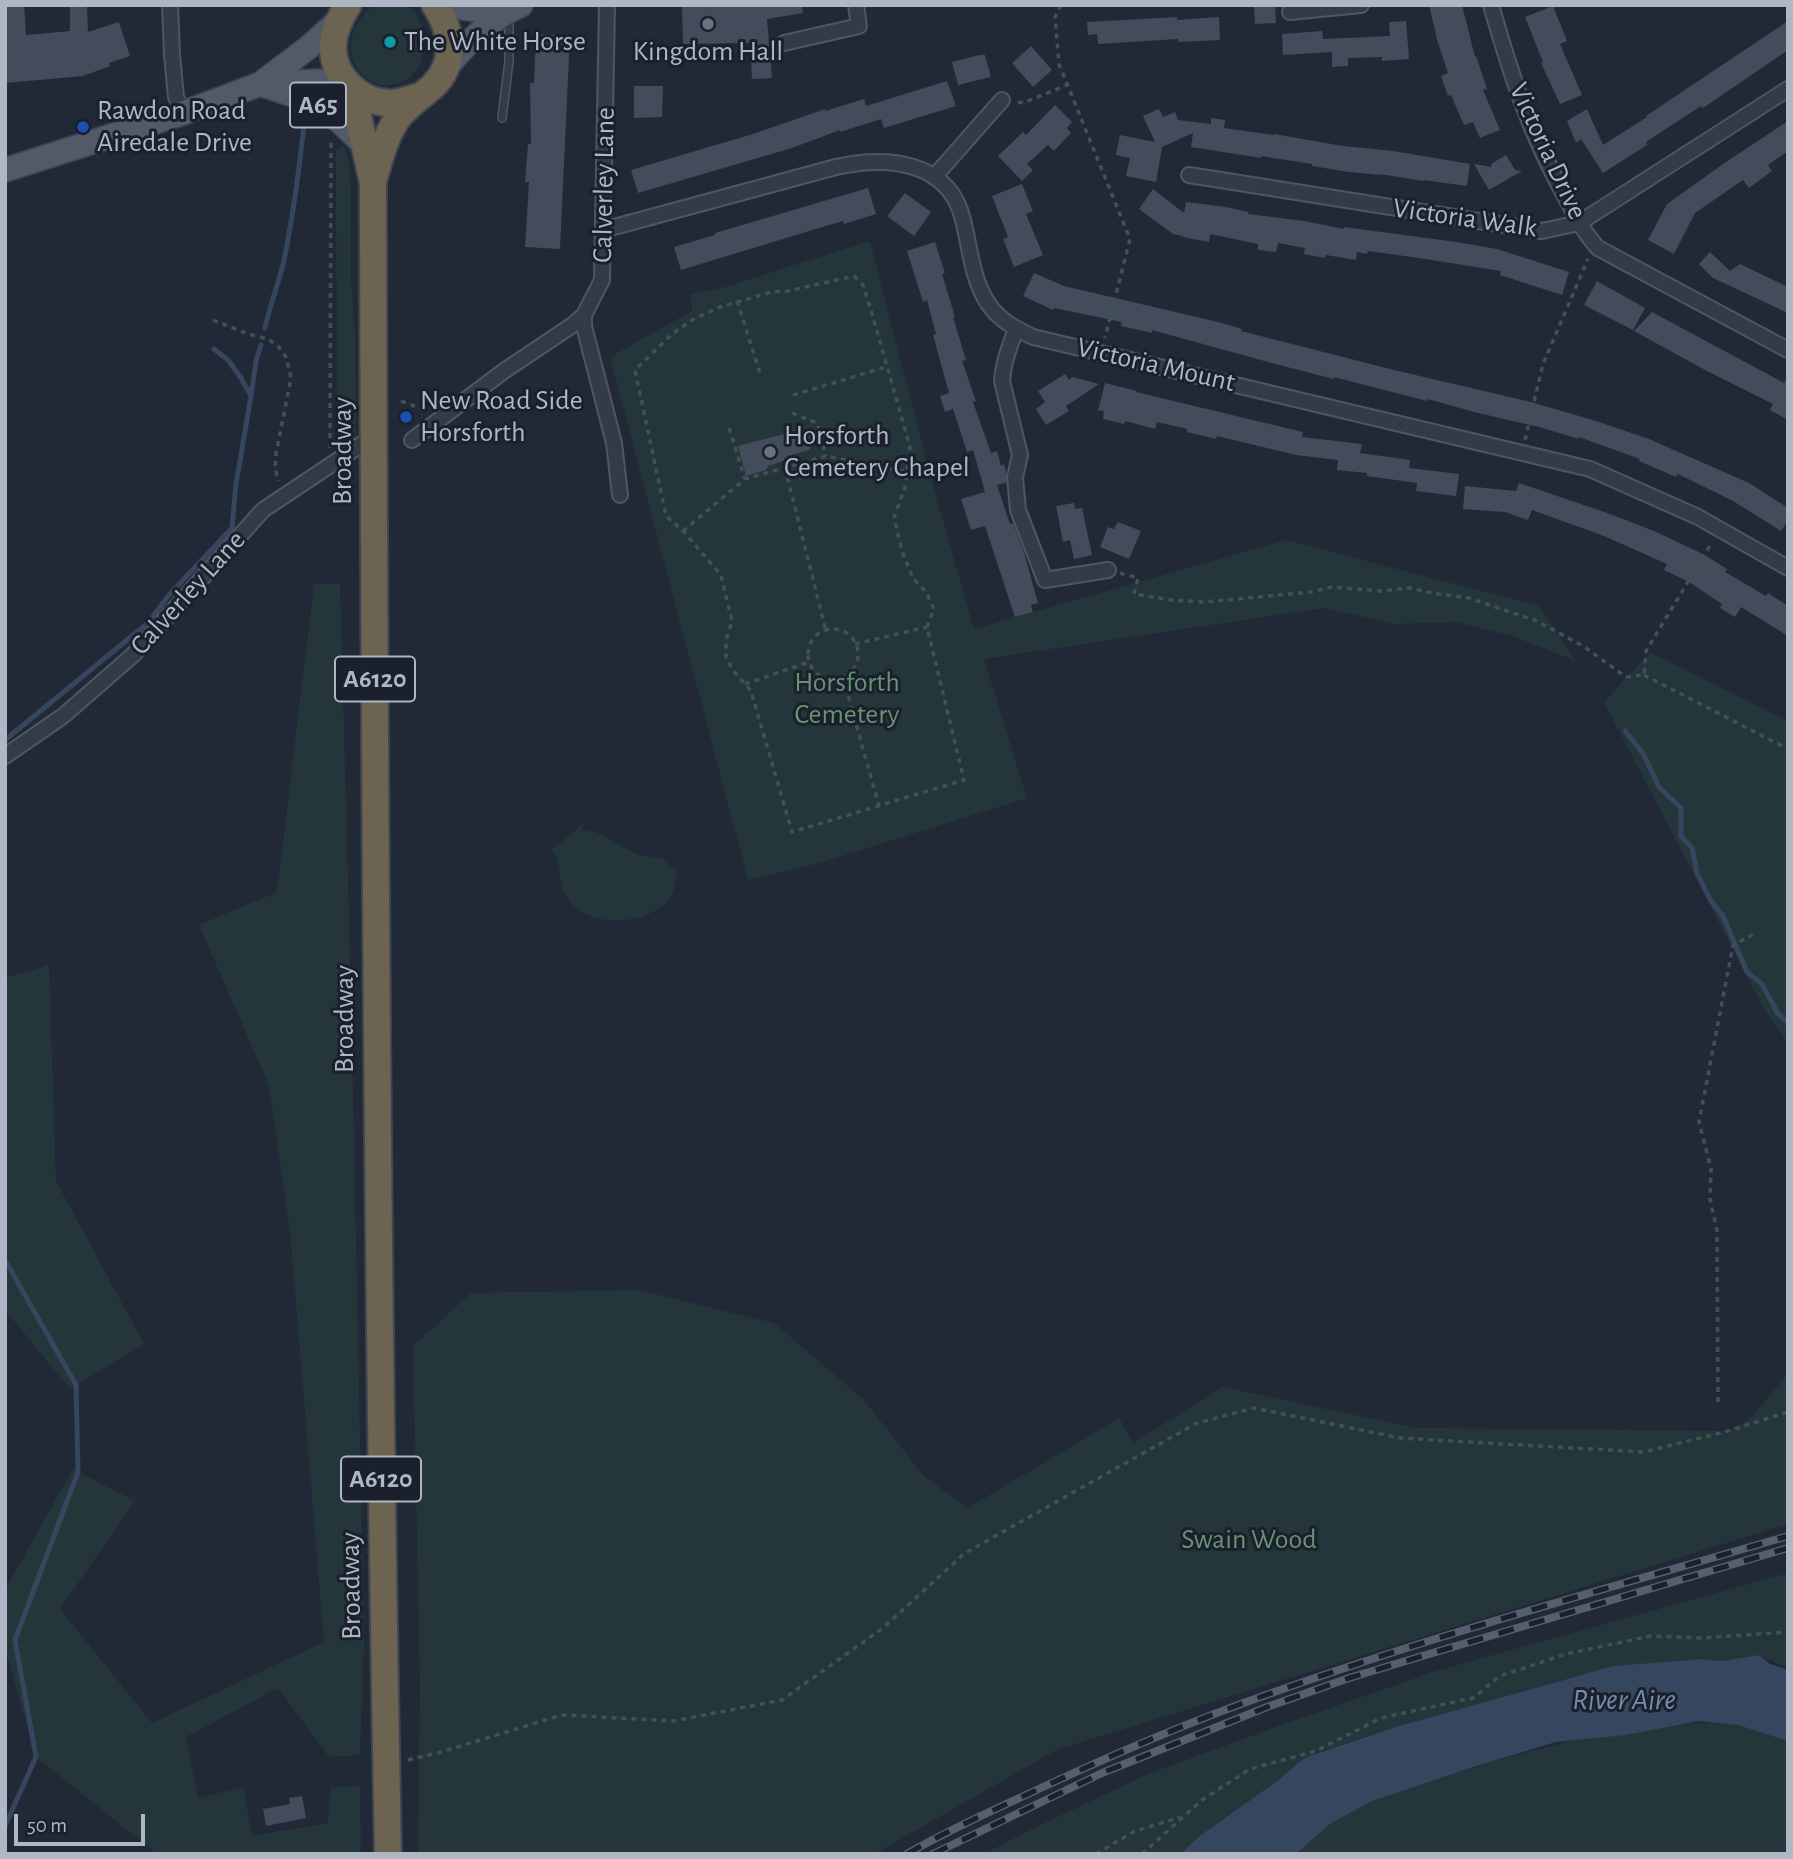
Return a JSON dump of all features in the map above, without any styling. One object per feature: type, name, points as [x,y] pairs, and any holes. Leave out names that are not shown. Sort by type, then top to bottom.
[{"type":"highway","points":[[343,13],[333,48],[338,71],[360,95],[393,104],[418,97],[434,86],[443,72],[449,55],[449,36],[437,5]]},
{"type":"highway","name":"A6120","points":[[348,84],[373,183]]},
{"type":"highway","name":"A6120","points":[[373,183],[387,137],[399,117],[418,97]]},
{"type":"highway","name":"Broadway","points":[[373,183],[375,908],[388,1854]]},
{"type":"main road","points":[[437,5],[511,10]]},
{"type":"main road","points":[[443,72],[461,49],[511,10]]},
{"type":"main road","name":"A65","points":[[5,170],[183,113],[260,84],[309,47],[343,13]]},
{"type":"main road","name":"A65","points":[[260,84],[348,84]]},
{"type":"main road","name":"A65","points":[[260,84],[314,102],[335,117],[364,145]]},
{"type":"street","points":[[170,5],[176,97],[183,113]]},
{"type":"street","name":"Calverley Lane","points":[[412,440],[504,371],[574,324],[584,315],[602,280],[607,5]]},
{"type":"street","points":[[784,43],[859,26],[856,5]]},
{"type":"street","points":[[1290,12],[1361,5]]},
{"type":"street","name":"Victoria Drive","points":[[1491,5],[1511,75],[1534,135],[1579,223],[1594,244],[1788,350]]},
{"type":"street","name":"Victoria Walk","points":[[1189,175],[1537,231],[1579,223],[1788,89]]},
{"type":"street","points":[[934,177],[1002,100]]},
{"type":"street","name":"Victoria Mount","points":[[603,230],[858,162],[906,164],[921,168],[948,189],[958,203],[974,274],[993,310],[1004,321],[1033,337],[1590,469],[1698,517],[1788,568]]},
{"type":"street","points":[[584,315],[584,327],[614,443],[620,495]]},
{"type":"street","points":[[1016,329],[1006,355],[1002,381],[1020,455],[1015,477],[1018,510],[1045,580],[1108,570]]},
{"type":"street","name":"Calverley Lane","points":[[5,757],[63,716],[133,655],[263,510],[374,436]]},
{"type":"lane","points":[[502,118],[509,61],[511,10]]},
{"type":"path","points":[[1061,5],[1055,17],[1059,64],[1130,239],[1101,352]]},
{"type":"path","points":[[1002,100],[1023,103],[1068,85]]},
{"type":"path","points":[[329,133],[330,464]]},
{"type":"path","points":[[1522,452],[1543,365],[1594,244]]},
{"type":"path","points":[[854,276],[863,285],[910,447],[905,487],[894,518],[903,554],[913,578],[926,592],[934,609],[928,627],[964,780],[792,832],[751,691],[726,659],[726,639],[732,621],[721,575],[683,531],[666,516],[635,370],[671,334],[692,320],[737,301],[854,276]]},
{"type":"path","points":[[737,301],[760,373]]},
{"type":"path","points":[[213,320],[268,339],[278,346],[286,357],[291,378],[275,467],[277,480],[286,495]]},
{"type":"path","points":[[793,396],[886,367]]},
{"type":"path","points":[[401,401],[443,416]]},
{"type":"path","points":[[792,413],[817,423],[827,456]]},
{"type":"path","points":[[729,428],[744,480]]},
{"type":"path","points":[[683,531],[744,480],[827,456],[907,472]]},
{"type":"path","points":[[785,468],[826,631]]},
{"type":"path","points":[[1644,675],[1646,651],[1720,529]]},
{"type":"path","points":[[1108,570],[1138,578],[1134,594],[1171,600],[1204,602],[1311,592],[1332,587],[1381,591],[1410,588],[1469,598],[1537,621],[1583,646],[1626,677],[1644,675],[1788,749]]},
{"type":"path","points":[[855,644],[928,627]]},
{"type":"path","points":[[833,629],[846,633],[855,644],[857,659],[854,667],[843,677],[834,679],[819,675],[809,662],[808,654],[813,639],[826,631],[833,629]]},
{"type":"path","points":[[745,684],[809,662]]},
{"type":"path","points":[[843,677],[879,806]]},
{"type":"path","points":[[1718,1402],[1717,1231],[1710,1199],[1711,1169],[1699,1122],[1733,945],[1754,934]]},
{"type":"path","points":[[406,1760],[562,1715],[673,1721],[782,1700],[883,1628],[965,1553],[1197,1423],[1254,1408],[1400,1438],[1644,1451],[1728,1431],[1788,1412]]},
{"type":"path","points":[[1142,1854],[1202,1800],[1250,1769],[1316,1751],[1381,1718],[1473,1699],[1500,1676],[1566,1654],[1651,1636],[1701,1638],[1788,1632]]},
{"type":"path","points":[[1096,1854],[1133,1832],[1184,1816]]},
{"type":"green space","points":[[374,5],[408,5],[422,25],[424,43],[419,66],[410,77],[398,84],[373,82],[362,75],[354,63],[351,47],[353,34],[361,18]]},
{"type":"green space","points":[[344,146],[349,159],[351,189],[356,444],[337,452],[336,150]]},
{"type":"green space","name":"Horsforth Cemetery","points":[[870,241],[929,471],[974,629],[1286,540],[1539,606],[1576,661],[1512,636],[1455,622],[1394,624],[1324,608],[984,659],[1027,798],[823,862],[748,880],[610,357],[692,311],[691,294],[725,287]]},
{"type":"green space","points":[[314,584],[340,584],[364,1641],[360,1755],[329,1757],[278,1688],[186,1737],[198,1798],[243,1787],[252,1836],[328,1823],[331,1787],[360,1786],[361,1854],[157,1854],[36,1757],[5,1649],[5,1590],[73,1469],[135,1501],[60,1609],[152,1723],[324,1642],[290,1231],[269,1085],[199,925],[277,892]]},
{"type":"green space","points":[[1650,652],[1788,721],[1788,1043],[1764,1009],[1604,702]]},
{"type":"green space","points":[[586,822],[581,830],[596,832],[638,855],[662,858],[677,872],[670,898],[650,913],[625,920],[598,918],[576,908],[565,894],[558,863],[551,850]]},
{"type":"green space","points":[[49,965],[56,1181],[144,1344],[70,1389],[5,1310],[5,978]]},
{"type":"green space","name":"Swain Wood","points":[[639,1290],[774,1323],[864,1400],[924,1476],[968,1508],[1119,1418],[1133,1443],[1223,1387],[1416,1428],[1728,1431],[1751,1418],[1788,1373],[1788,1524],[1056,1750],[874,1854],[418,1854],[420,1687],[413,1346],[471,1293]]},
{"type":"green space","points":[[1788,1573],[1788,1668],[1759,1655],[1722,1661],[1702,1659],[1612,1666],[1399,1726],[1304,1758],[1277,1781],[1201,1835],[1180,1854],[984,1854],[1148,1774],[1284,1724],[1436,1671]]},
{"type":"green space","points":[[1784,1721],[1788,1724],[1788,1854],[1266,1854],[1312,1818],[1490,1762],[1632,1725]]},
{"type":"water","name":"River Aire","points":[[1759,1655],[1770,1664],[1788,1670],[1788,1741],[1738,1725],[1698,1721],[1626,1735],[1556,1742],[1372,1801],[1331,1823],[1296,1854],[1180,1854],[1201,1835],[1277,1781],[1304,1758],[1399,1726],[1612,1666],[1702,1659],[1722,1661]]},
{"type":"building","points":[[5,5],[24,5],[26,35],[70,31],[70,5],[87,5],[88,32],[119,22],[130,56],[83,76],[5,83]]},
{"type":"building","points":[[682,5],[802,5],[803,13],[767,19],[772,78],[752,79],[750,43],[683,44]]},
{"type":"building","points":[[1254,5],[1275,5],[1276,23],[1255,24]]},
{"type":"building","points":[[1429,5],[1462,5],[1475,57],[1487,89],[1483,90],[1500,130],[1480,138],[1473,122],[1464,125],[1451,95],[1448,96],[1441,76],[1448,73]]},
{"type":"building","points":[[1553,6],[1567,41],[1560,44],[1582,95],[1560,104],[1541,63],[1543,62],[1525,17]]},
{"type":"building","points":[[1177,17],[1177,20],[1219,17],[1220,40],[1178,42],[1178,39],[1098,44],[1097,34],[1088,35],[1087,22]]},
{"type":"building","points":[[1406,21],[1409,59],[1382,61],[1382,57],[1348,58],[1348,66],[1332,67],[1332,52],[1283,55],[1282,34],[1322,31],[1323,39],[1390,36],[1389,22]]},
{"type":"building","points":[[1788,21],[1788,50],[1603,173],[1581,139],[1576,143],[1567,121],[1587,109],[1603,145]]},
{"type":"building","points":[[536,34],[570,35],[560,249],[525,247],[529,182],[525,182],[528,144],[531,144],[530,83],[534,83]]},
{"type":"building","points":[[1031,46],[1052,70],[1033,87],[1012,63]]},
{"type":"building","points":[[985,55],[991,77],[958,85],[952,62]]},
{"type":"building","points":[[947,81],[956,106],[884,128],[881,119],[840,130],[792,148],[638,193],[631,170],[753,134],[825,109],[864,99],[866,106]]},
{"type":"building","points":[[634,86],[663,86],[662,117],[634,118]]},
{"type":"building","points":[[1055,105],[1072,122],[1067,128],[1071,133],[1054,151],[1048,145],[1027,164],[1033,170],[1022,181],[998,156],[1023,132],[1026,135]]},
{"type":"building","points":[[1159,109],[1163,117],[1175,112],[1178,120],[1211,124],[1211,118],[1225,120],[1224,128],[1470,164],[1467,186],[1349,172],[1312,164],[1191,147],[1193,133],[1162,147],[1156,182],[1126,176],[1130,158],[1116,155],[1120,135],[1155,142],[1143,116]]},
{"type":"building","points":[[1788,121],[1788,151],[1768,165],[1772,171],[1749,188],[1743,180],[1695,213],[1674,254],[1648,240],[1667,204]]},
{"type":"building","points":[[1506,155],[1515,170],[1522,171],[1489,190],[1474,164],[1492,167],[1491,164]]},
{"type":"building","points":[[1022,184],[1033,211],[1026,214],[1043,255],[1014,267],[1003,239],[1008,237],[992,196]]},
{"type":"building","points":[[868,188],[876,214],[844,224],[843,221],[681,270],[674,247]]},
{"type":"building","points":[[1153,189],[1184,213],[1186,202],[1344,229],[1456,242],[1497,249],[1569,272],[1562,295],[1500,275],[1501,271],[1419,258],[1368,251],[1367,254],[1357,252],[1356,260],[1326,255],[1325,258],[1304,254],[1305,248],[1278,243],[1276,252],[1258,250],[1258,244],[1210,234],[1209,242],[1183,237],[1173,234],[1139,209]]},
{"type":"building","points":[[905,193],[931,212],[914,236],[887,216]]},
{"type":"building","points":[[935,242],[966,360],[962,361],[976,401],[973,402],[991,453],[997,451],[1001,466],[1004,464],[1006,483],[997,485],[1010,524],[1013,523],[1024,552],[1038,603],[1031,605],[1033,612],[1015,617],[985,526],[971,530],[961,499],[985,492],[973,450],[967,452],[953,409],[945,412],[940,396],[949,393],[933,335],[936,334],[927,300],[923,302],[907,251]]},
{"type":"building","points":[[1710,252],[1730,271],[1740,264],[1788,287],[1788,313],[1713,278],[1699,264]]},
{"type":"building","points":[[1034,273],[1064,286],[1218,322],[1242,329],[1241,331],[1531,402],[1596,421],[1649,439],[1749,483],[1788,508],[1788,520],[1781,531],[1733,501],[1678,474],[1676,477],[1639,461],[1640,459],[1579,437],[1428,399],[1427,401],[1334,379],[1152,330],[1152,333],[1121,326],[1122,322],[1054,308],[1053,310],[1023,296]]},
{"type":"building","points":[[1597,281],[1645,308],[1633,330],[1584,305]]},
{"type":"building","points":[[1652,312],[1784,383],[1788,375],[1788,420],[1770,410],[1773,404],[1634,331]]},
{"type":"building","points":[[1065,374],[1069,380],[1072,377],[1099,384],[1066,406],[1069,411],[1046,425],[1036,409],[1045,402],[1038,391]]},
{"type":"building","points":[[1105,383],[1303,432],[1302,437],[1362,444],[1360,453],[1410,460],[1409,468],[1459,474],[1456,496],[1416,491],[1417,483],[1337,470],[1338,460],[1296,455],[1217,436],[1216,439],[1157,422],[1155,429],[1125,421],[1124,424],[1103,419],[1104,411],[1098,410]]},
{"type":"building","name":"Horsforth Cemetery Chapel","points":[[800,428],[810,434],[813,444],[809,450],[746,476],[738,446]]},
{"type":"building","points":[[1519,483],[1610,514],[1703,554],[1727,569],[1725,572],[1788,606],[1788,636],[1741,607],[1735,617],[1720,608],[1722,604],[1689,582],[1664,570],[1667,564],[1604,536],[1532,510],[1528,520],[1505,512],[1463,509],[1465,486],[1516,491]]},
{"type":"building","points":[[1074,503],[1075,509],[1082,508],[1092,555],[1074,559],[1070,540],[1063,542],[1056,506]]},
{"type":"building","points":[[1118,522],[1141,531],[1129,559],[1100,547],[1108,527],[1114,529]]},
{"type":"building","points":[[302,1796],[306,1818],[266,1826],[263,1809],[290,1804],[289,1798]]},
{"type":"waterway","points":[[265,328],[288,242],[305,115]]},
{"type":"waterway","points":[[251,396],[261,345]]},
{"type":"waterway","points":[[5,740],[149,622],[168,596],[232,528],[236,484],[251,396],[228,360],[214,349]]},
{"type":"waterway","points":[[1625,731],[1643,753],[1659,787],[1681,808],[1681,836],[1692,848],[1697,873],[1711,901],[1723,916],[1747,972],[1762,984],[1778,1014],[1788,1022]]},
{"type":"waterway","points":[[5,1260],[76,1385],[78,1472],[15,1640],[36,1757],[5,1826]]},
{"type":"railway","points":[[907,1854],[1068,1775],[1237,1705],[1460,1631],[1788,1536]]},
{"type":"railway","points":[[933,1854],[1102,1773],[1267,1707],[1349,1678],[1788,1548]]},
{"type":"place","name":"Kingdom Hall","points":[[708,24]]},
{"type":"place","name":"The White Horse","points":[[390,42]]},
{"type":"place","name":"Rawdon Road Airedale Drive","points":[[83,127]]},
{"type":"place","name":"New Road Side Horsforth","points":[[406,417]]},
{"type":"place","name":"Horsforth Cemetery Chapel","points":[[770,452]]}]
